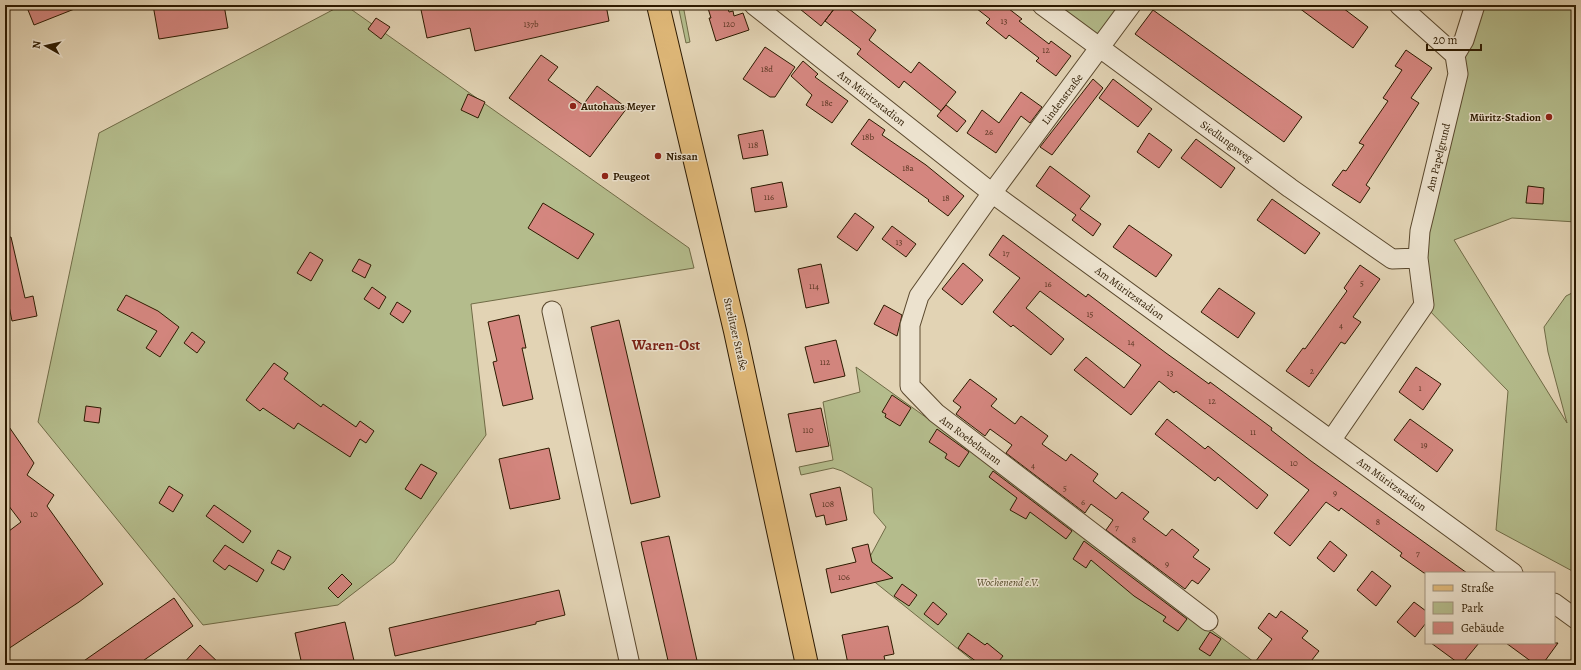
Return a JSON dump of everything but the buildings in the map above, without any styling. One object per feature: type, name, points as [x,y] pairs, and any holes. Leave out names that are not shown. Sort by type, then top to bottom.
[{"type":"main road","name":"Strelitzer Straße","points":[[658,5],[742,360],[807,665]]},
{"type":"street","name":"Am Müritzstadion","points":[[754,5],[992,193],[1332,439],[1512,572]]},
{"type":"street","name":"Siedlungsweg","points":[[1042,5],[1103,44],[1392,247],[1418,258]]},
{"type":"street","name":"Lindenstraße","points":[[992,193],[1131,5]]},
{"type":"street","points":[[1399,5],[1455,55],[1464,40],[1474,5]]},
{"type":"street","name":"Am Papelgrund","points":[[1418,258],[1420,231],[1458,74],[1455,55]]},
{"type":"street","name":"Am Roebelmann","points":[[992,193],[919,296],[910,325],[910,386],[936,413],[1208,621]]},
{"type":"street","points":[[1332,439],[1424,305],[1418,258]]},
{"type":"street","points":[[552,310],[630,665]]},
{"type":"street","points":[[1555,604],[1576,619]]},
{"type":"green space","points":[[342,5],[345,5],[689,248],[694,268],[471,304],[486,435],[394,562],[338,605],[203,625],[38,422],[99,133]]},
{"type":"green space","points":[[678,5],[683,5],[690,42],[686,43]]},
{"type":"green space","points":[[1050,5],[1131,5],[1100,49]]},
{"type":"green space","points":[[1482,5],[1576,5],[1576,222],[1512,218],[1454,240],[1567,423],[1548,352],[1544,327],[1566,296],[1576,291],[1576,573],[1496,530],[1508,391],[1424,305],[1418,258],[1458,74]]},
{"type":"green space","name":"Wochenend e.V.","points":[[856,367],[952,436],[1258,665],[978,665],[866,575],[866,564],[886,527],[874,513],[872,488],[842,471],[833,468],[801,475],[799,467],[833,460],[823,402],[860,392]]},
{"type":"place","name":"Autohaus Meyer","points":[[573,106]]},
{"type":"place","name":"Müritz-Stadion","points":[[1549,117]]},
{"type":"place","name":"Nissan","points":[[658,156]]},
{"type":"place","name":"Peugeot","points":[[605,176]]},
{"type":"district","name":"Waren-Ost","points":[[666,345]]}]
